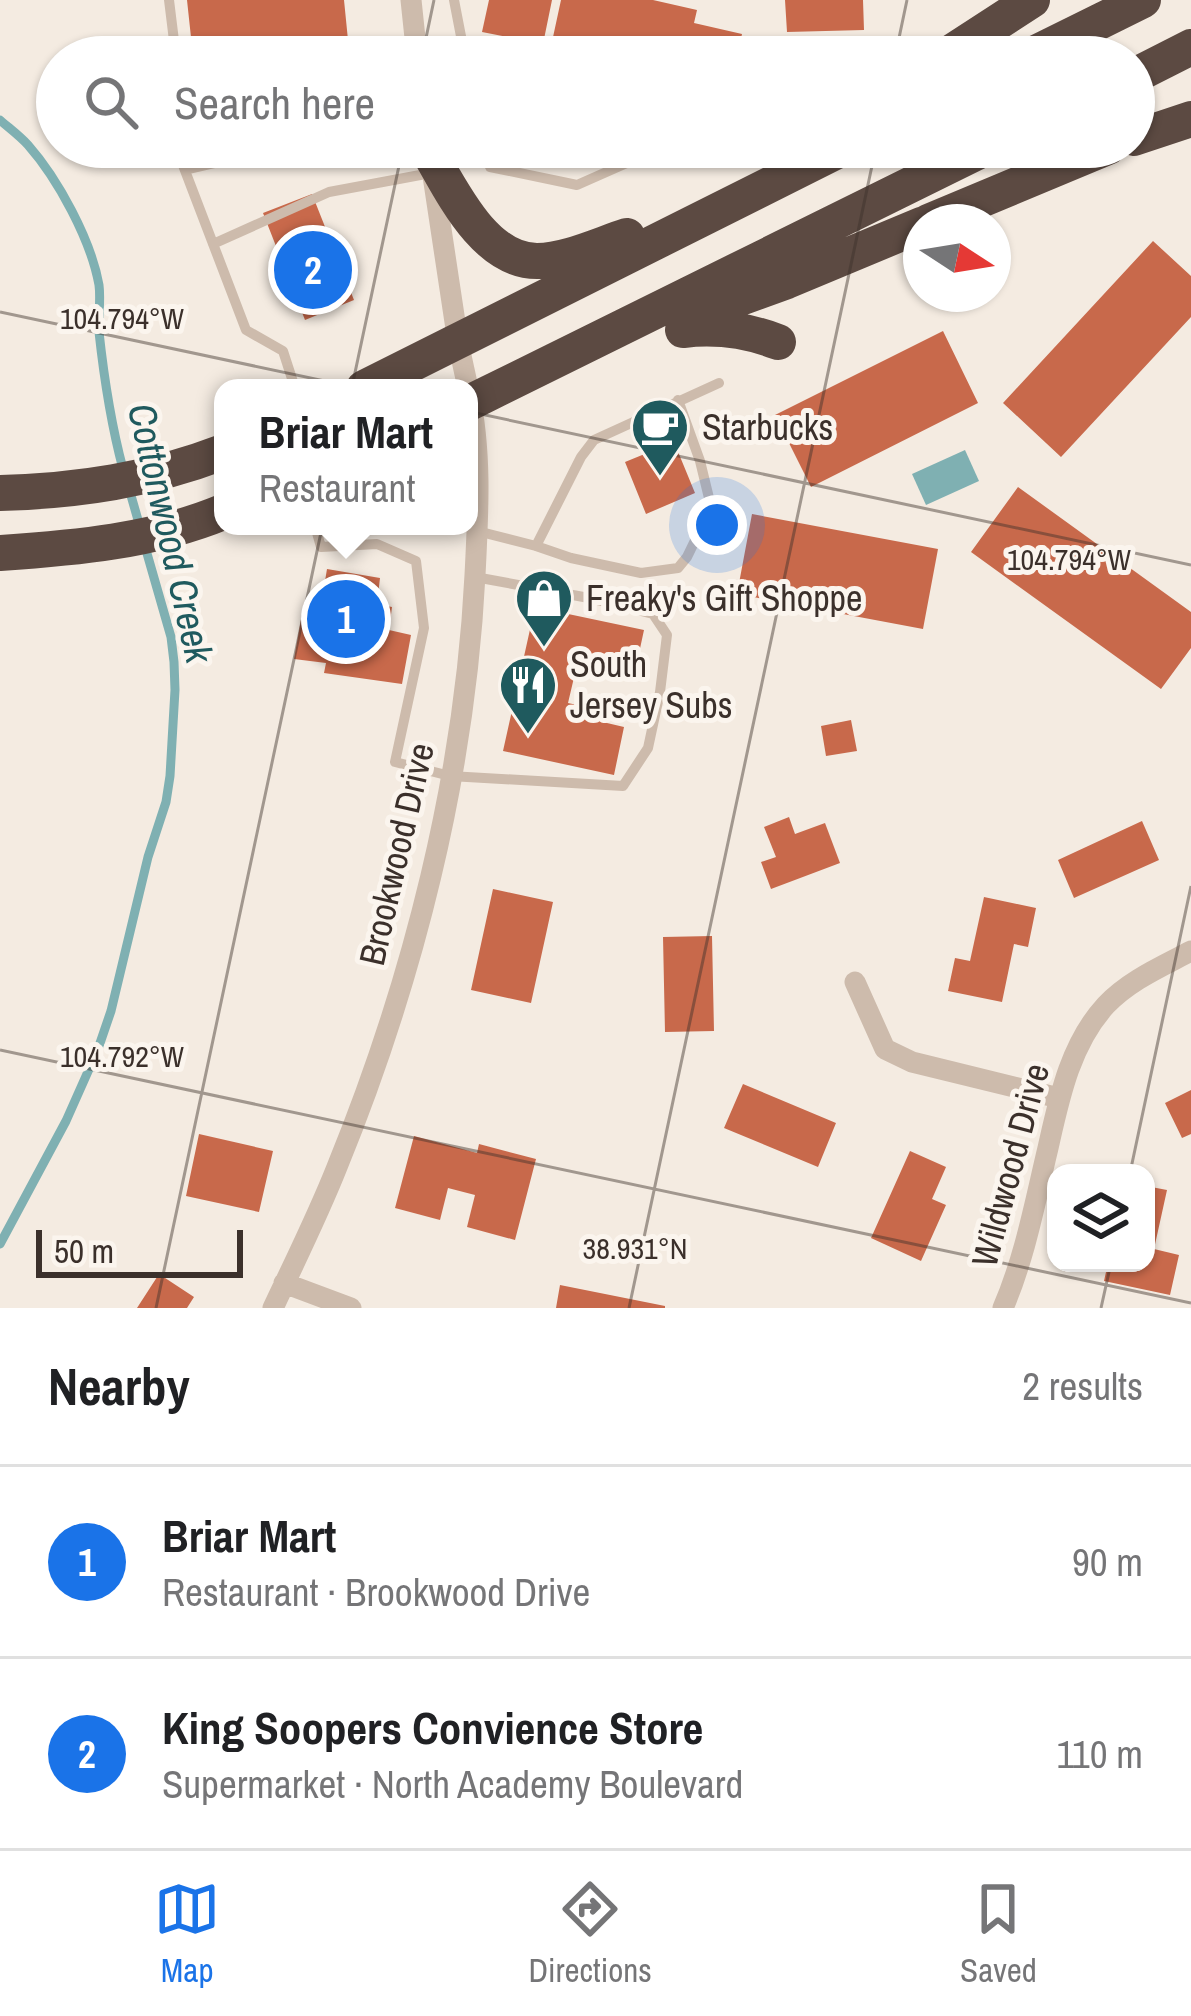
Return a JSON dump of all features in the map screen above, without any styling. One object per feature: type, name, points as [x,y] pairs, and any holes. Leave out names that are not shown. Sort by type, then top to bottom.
[{"type":"highway","points":[[976,36],[1031,0]]},
{"type":"highway","points":[[1070,36],[1143,0]]},
{"type":"highway","points":[[1155,65],[1191,47]]},
{"type":"highway","points":[[1155,131],[1191,119]]},
{"type":"highway","points":[[437,168],[474,225],[495,245],[538,261],[743,197],[786,168]]},
{"type":"highway","points":[[382,379],[802,168]]},
{"type":"highway","points":[[478,392],[575,352],[945,168]]},
{"type":"highway","points":[[972,204],[1058,168]]},
{"type":"highway","points":[[621,341],[903,233]]},
{"type":"highway","points":[[575,352],[689,329],[723,328],[778,342]]},
{"type":"highway","points":[[0,494],[66,491],[163,472],[214,455]]},
{"type":"highway","points":[[0,554],[167,531],[214,515]]},
{"type":"street","points":[[412,0],[415,36]]},
{"type":"street","name":"Brookwood Drive","points":[[432,168],[466,379]]},
{"type":"street","name":"Brookwood Drive","points":[[273,1308],[338,1165],[377,1060],[429,880],[473,624],[477,535]]},
{"type":"street","name":"Wildwood Drive","points":[[1003,1308],[1021,1263],[1060,1098],[1082,1040],[1108,1003],[1133,981],[1191,951]]},
{"type":"street","points":[[855,982],[885,1048],[912,1062],[1060,1098]]},
{"type":"street","points":[[284,1283],[351,1308]]},
{"type":"lane","points":[[169,0],[173,36]]},
{"type":"lane","points":[[454,0],[461,36]]},
{"type":"lane","points":[[194,168],[185,170],[246,330],[283,352],[292,379]]},
{"type":"lane","points":[[213,244],[329,192],[400,168]]},
{"type":"lane","points":[[495,168],[578,184],[615,168]]},
{"type":"lane","points":[[536,545],[593,440],[718,383]]},
{"type":"lane","points":[[478,531],[641,573],[677,568],[705,520],[710,498],[678,400]]},
{"type":"lane","points":[[317,535],[321,548],[377,544],[416,561],[424,628],[395,762],[450,776],[622,786],[648,748],[668,635],[652,614],[475,577]]},
{"type":"water","points":[[965,450],[979,481],[926,505],[912,474]]},
{"type":"building","points":[[187,0],[344,0],[348,36],[191,36]]},
{"type":"building","points":[[489,0],[552,0],[545,36],[482,32]]},
{"type":"building","points":[[561,0],[653,0],[697,10],[694,23],[742,34],[742,36],[553,36]]},
{"type":"building","points":[[785,0],[863,0],[864,30],[787,32]]},
{"type":"building","points":[[312,194],[354,300],[305,320],[263,213]]},
{"type":"building","points":[[1153,241],[1191,276],[1191,317],[1061,457],[1003,403]]},
{"type":"building","points":[[943,331],[978,403],[811,487],[775,415]]},
{"type":"building","name":"Starbucks","points":[[674,442],[695,493],[646,514],[625,462]]},
{"type":"building","points":[[1018,487],[1191,612],[1191,648],[1161,689],[971,552]]},
{"type":"building","points":[[752,514],[938,549],[923,629],[737,594]]},
{"type":"building","points":[[327,569],[380,578],[377,604],[392,607],[389,630],[411,635],[402,684],[324,673],[326,663],[294,659],[304,603],[321,605]]},
{"type":"building","points":[[535,607],[644,630],[633,681],[576,669],[568,703],[609,712],[607,723],[624,727],[614,775],[503,751]]},
{"type":"building","points":[[851,720],[857,751],[826,756],[821,726]]},
{"type":"building","points":[[789,817],[795,834],[825,823],[840,863],[771,889],[761,862],[776,857],[764,827]]},
{"type":"building","points":[[1142,821],[1159,860],[1074,898],[1058,860]]},
{"type":"building","points":[[493,889],[553,902],[531,1003],[471,990]]},
{"type":"building","points":[[984,897],[1036,908],[1028,947],[1014,944],[1002,1002],[948,991],[955,958],[970,961]]},
{"type":"building","points":[[712,936],[714,1031],[665,1032],[663,937]]},
{"type":"building","points":[[743,1084],[836,1123],[818,1167],[724,1128]]},
{"type":"building","points":[[1191,1090],[1191,1134],[1182,1138],[1165,1103]]},
{"type":"building","points":[[199,1134],[273,1151],[259,1212],[186,1196]]},
{"type":"building","points":[[414,1136],[477,1153],[479,1144],[536,1159],[515,1240],[467,1227],[475,1195],[448,1188],[440,1220],[395,1208]]},
{"type":"building","points":[[910,1151],[946,1167],[932,1199],[946,1205],[921,1261],[871,1238]]},
{"type":"building","points":[[1155,1188],[1167,1190],[1155,1244]]},
{"type":"building","points":[[1155,1249],[1179,1255],[1170,1295],[1104,1281],[1106,1272],[1155,1272]]},
{"type":"building","points":[[159,1274],[194,1297],[187,1308],[137,1308]]},
{"type":"building","points":[[560,1285],[665,1306],[665,1308],[556,1308]]},
{"type":"waterway","name":"Cottonwood Creek","points":[[0,120],[36,155]]},
{"type":"waterway","name":"Cottonwood Creek","points":[[46,168],[72,211],[99,285],[103,366],[123,469]]},
{"type":"waterway","name":"Cottonwood Creek","points":[[128,485],[140,527]]},
{"type":"waterway","name":"Cottonwood Creek","points":[[0,1244],[66,1121],[98,1049],[166,802],[174,662],[144,543]]},
{"type":"place","name":"King Soopers Convience Store","points":[[313,270]]},
{"type":"place","name":"Starbucks","points":[[660,478]]},
{"type":"place","name":"Briar Mart","points":[[346,619]]},
{"type":"place","name":"Freaky's Gift Shoppe","points":[[544,649]]},
{"type":"place","name":"South Jersey Subs","points":[[528,736]]}]
